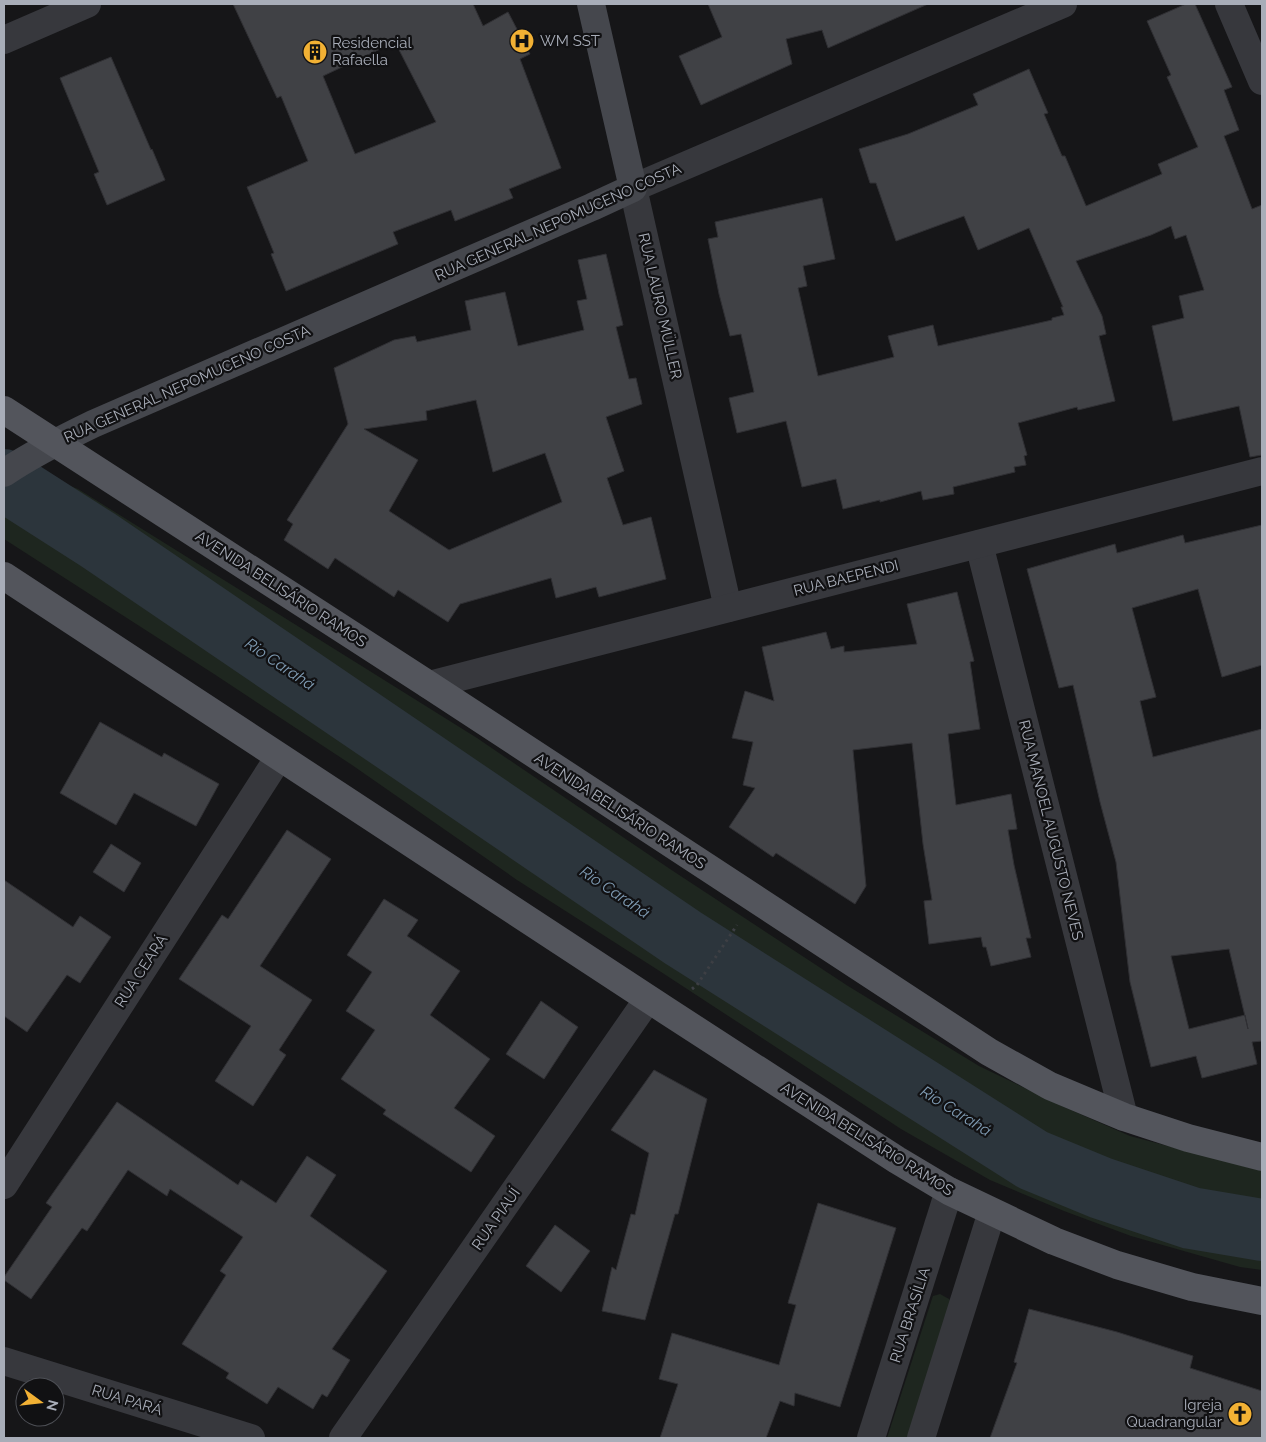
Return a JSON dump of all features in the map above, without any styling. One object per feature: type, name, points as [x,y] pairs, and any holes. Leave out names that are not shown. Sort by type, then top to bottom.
[{"type":"main road","name":"RUA LAURO MÜLLER","points":[[591,4],[633,188]]},
{"type":"main road","name":"RUA GENERAL NEPOMUCENO COSTA","points":[[14,466],[54,443],[93,424],[633,188]]},
{"type":"main road","name":"AVENIDA BELISÁRIO RAMOS","points":[[4,410],[429,685],[989,1052],[1050,1086],[1124,1117],[1188,1138],[1262,1157]]},
{"type":"main road","name":"AVENIDA BELISÁRIO RAMOS","points":[[4,576],[860,1137],[949,1191],[1054,1241],[1117,1265],[1192,1287],[1262,1301]]},
{"type":"street","points":[[4,40],[87,4]]},
{"type":"street","name":"RUA GENERAL NEPOMUCENO COSTA","points":[[633,188],[1063,4]]},
{"type":"street","points":[[1229,4],[1262,81]]},
{"type":"street","name":"RUA LAURO MÜLLER","points":[[633,188],[728,608]]},
{"type":"street","name":"RUA BAEPENDI","points":[[429,685],[1262,471]]},
{"type":"street","name":"RUA MANOEL AUGUSTO NEVES","points":[[979,544],[1124,1117]]},
{"type":"street","name":"RUA CEARÁ","points":[[4,1184],[279,756]]},
{"type":"street","name":"RUA PIAUÍ","points":[[342,1438],[648,999]]},
{"type":"street","name":"RUA BRASÍLIA","points":[[871,1438],[949,1191]]},
{"type":"street","points":[[921,1438],[992,1212]]},
{"type":"street","name":"RUA PARÁ","points":[[4,1361],[250,1438]]},
{"type":"path","points":[[697,985],[739,923]]},
{"type":"shaded area","points":[[50,481],[78,489],[477,738],[670,869],[848,986],[979,1066],[1130,1136],[1262,1171],[1262,1270],[1240,1267],[1131,1236],[990,1180],[901,1129],[517,880],[352,765],[4,539],[4,508]]},
{"type":"shaded area","points":[[940,1294],[951,1302],[908,1438],[887,1438],[933,1296]]},
{"type":"building","points":[[233,4],[473,4],[483,26],[508,12],[530,54],[520,59],[561,168],[509,189],[513,198],[455,221],[451,210],[393,232],[398,244],[286,291],[271,254],[274,253],[247,187],[308,161],[281,96],[277,98]],"holes":[[[395,42],[436,122],[355,154],[323,76]]]},
{"type":"building","points":[[708,4],[928,4],[828,48],[822,30],[786,39],[792,64],[701,105],[679,56],[722,37]]},
{"type":"building","points":[[1186,4],[1195,4],[1232,87],[1224,90],[1239,130],[1224,136],[1252,209],[1262,205],[1262,455],[1250,457],[1239,406],[1173,421],[1152,326],[1184,318],[1179,296],[1204,290],[1186,235],[1175,239],[1171,226],[1151,235],[1076,261],[1102,316],[1106,334],[1099,336],[1115,401],[1078,410],[1077,407],[1018,423],[1027,455],[1024,456],[1026,465],[1014,467],[1015,472],[953,487],[954,494],[923,500],[921,491],[843,509],[836,479],[802,487],[786,421],[737,433],[729,398],[754,392],[741,334],[730,336],[719,294],[708,239],[718,237],[715,222],[822,198],[835,259],[803,266],[807,286],[798,288],[818,376],[894,357],[888,336],[933,325],[938,346],[1052,320],[1052,318],[1064,315],[1061,307],[1063,307],[1029,228],[978,250],[964,216],[896,241],[876,183],[870,183],[859,149],[908,134],[978,105],[973,94],[1029,69],[1048,113],[1044,114],[1062,156],[1065,156],[1086,206],[1162,174],[1158,164],[1198,147],[1167,77],[1171,75],[1147,21]]},
{"type":"building","points":[[111,57],[165,180],[107,205],[94,174],[99,172],[60,78]]},
{"type":"building","points":[[606,254],[623,325],[616,327],[629,379],[636,378],[642,404],[606,417],[624,471],[607,478],[623,525],[651,517],[666,579],[599,597],[596,587],[556,598],[551,578],[460,604],[448,622],[398,590],[394,597],[335,558],[328,569],[284,540],[293,524],[287,520],[348,424],[334,368],[394,340],[415,336],[417,342],[471,330],[465,301],[505,292],[518,346],[584,330],[577,301],[587,299],[578,260]],"holes":[[[476,400],[493,472],[545,453],[562,502],[449,550],[389,511],[418,460],[364,429],[427,420],[426,411]]]},
{"type":"building","points":[[1262,525],[1262,665],[1222,677],[1198,589],[1132,608],[1156,697],[1140,701],[1153,757],[1262,729],[1262,1041],[1252,1042],[1257,1064],[1202,1078],[1196,1056],[1151,1067],[1130,982],[1116,862],[1073,685],[1059,688],[1027,569],[1115,544],[1117,553],[1183,535],[1185,543]],"holes":[[[1229,949],[1245,1015],[1189,1029],[1171,956]]]},
{"type":"building","points":[[957,592],[974,661],[970,662],[980,729],[948,734],[956,805],[1011,794],[1017,829],[1008,830],[1031,938],[1026,938],[1031,957],[991,966],[981,937],[929,944],[924,901],[932,900],[923,844],[912,743],[853,750],[866,886],[855,904],[776,853],[773,857],[729,827],[755,788],[743,785],[753,742],[732,738],[745,691],[774,701],[762,647],[826,632],[831,649],[844,646],[844,652],[917,644],[907,604]]},
{"type":"building","points":[[100,722],[162,757],[164,753],[219,784],[196,826],[134,793],[116,825],[60,793]]},
{"type":"building","points":[[287,830],[331,859],[260,966],[312,1000],[279,1050],[286,1055],[253,1106],[215,1081],[251,1026],[179,979],[222,915],[228,919]]},
{"type":"building","points":[[111,844],[141,863],[124,892],[93,872]]},
{"type":"building","points":[[4,880],[73,927],[80,916],[111,937],[80,983],[67,975],[27,1032],[4,1016]]},
{"type":"building","points":[[384,899],[418,920],[407,936],[460,971],[430,1015],[490,1059],[454,1108],[495,1136],[471,1172],[383,1114],[386,1110],[341,1079],[375,1030],[346,1011],[372,972],[347,955]]},
{"type":"building","points":[[541,1001],[578,1027],[544,1079],[506,1054]]},
{"type":"building","points":[[654,1070],[707,1099],[678,1214],[675,1214],[645,1320],[602,1311],[612,1267],[616,1270],[631,1214],[635,1215],[649,1153],[611,1130]]},
{"type":"building","points":[[117,1102],[238,1185],[241,1180],[276,1203],[307,1156],[336,1175],[310,1216],[387,1271],[332,1349],[350,1360],[327,1397],[322,1394],[313,1409],[278,1387],[267,1404],[226,1378],[229,1373],[182,1344],[226,1275],[220,1271],[243,1237],[170,1189],[167,1196],[128,1170],[87,1231],[82,1228],[31,1299],[4,1280],[4,1277],[52,1207],[46,1203]]},
{"type":"building","points":[[818,1203],[896,1228],[840,1407],[795,1393],[794,1406],[780,1401],[766,1438],[660,1438],[678,1384],[659,1379],[672,1333],[779,1365],[796,1305],[788,1303]]},
{"type":"building","points":[[555,1225],[590,1251],[561,1292],[526,1266]]},
{"type":"building","points":[[1029,1309],[1117,1332],[1193,1356],[1190,1368],[1262,1391],[1262,1438],[990,1438],[1017,1363],[1014,1362]]},
{"type":"waterway","name":"Rio Carahá","points":[[4,480],[98,540],[683,938],[1033,1160],[1101,1188],[1191,1218],[1262,1230]]},
{"type":"place","name":"WM SST","points":[[522,41]]},
{"type":"place","name":"Residencial Rafaella","points":[[315,52]]},
{"type":"place","name":"Igreja Quadrangular","points":[[1240,1414]]}]
